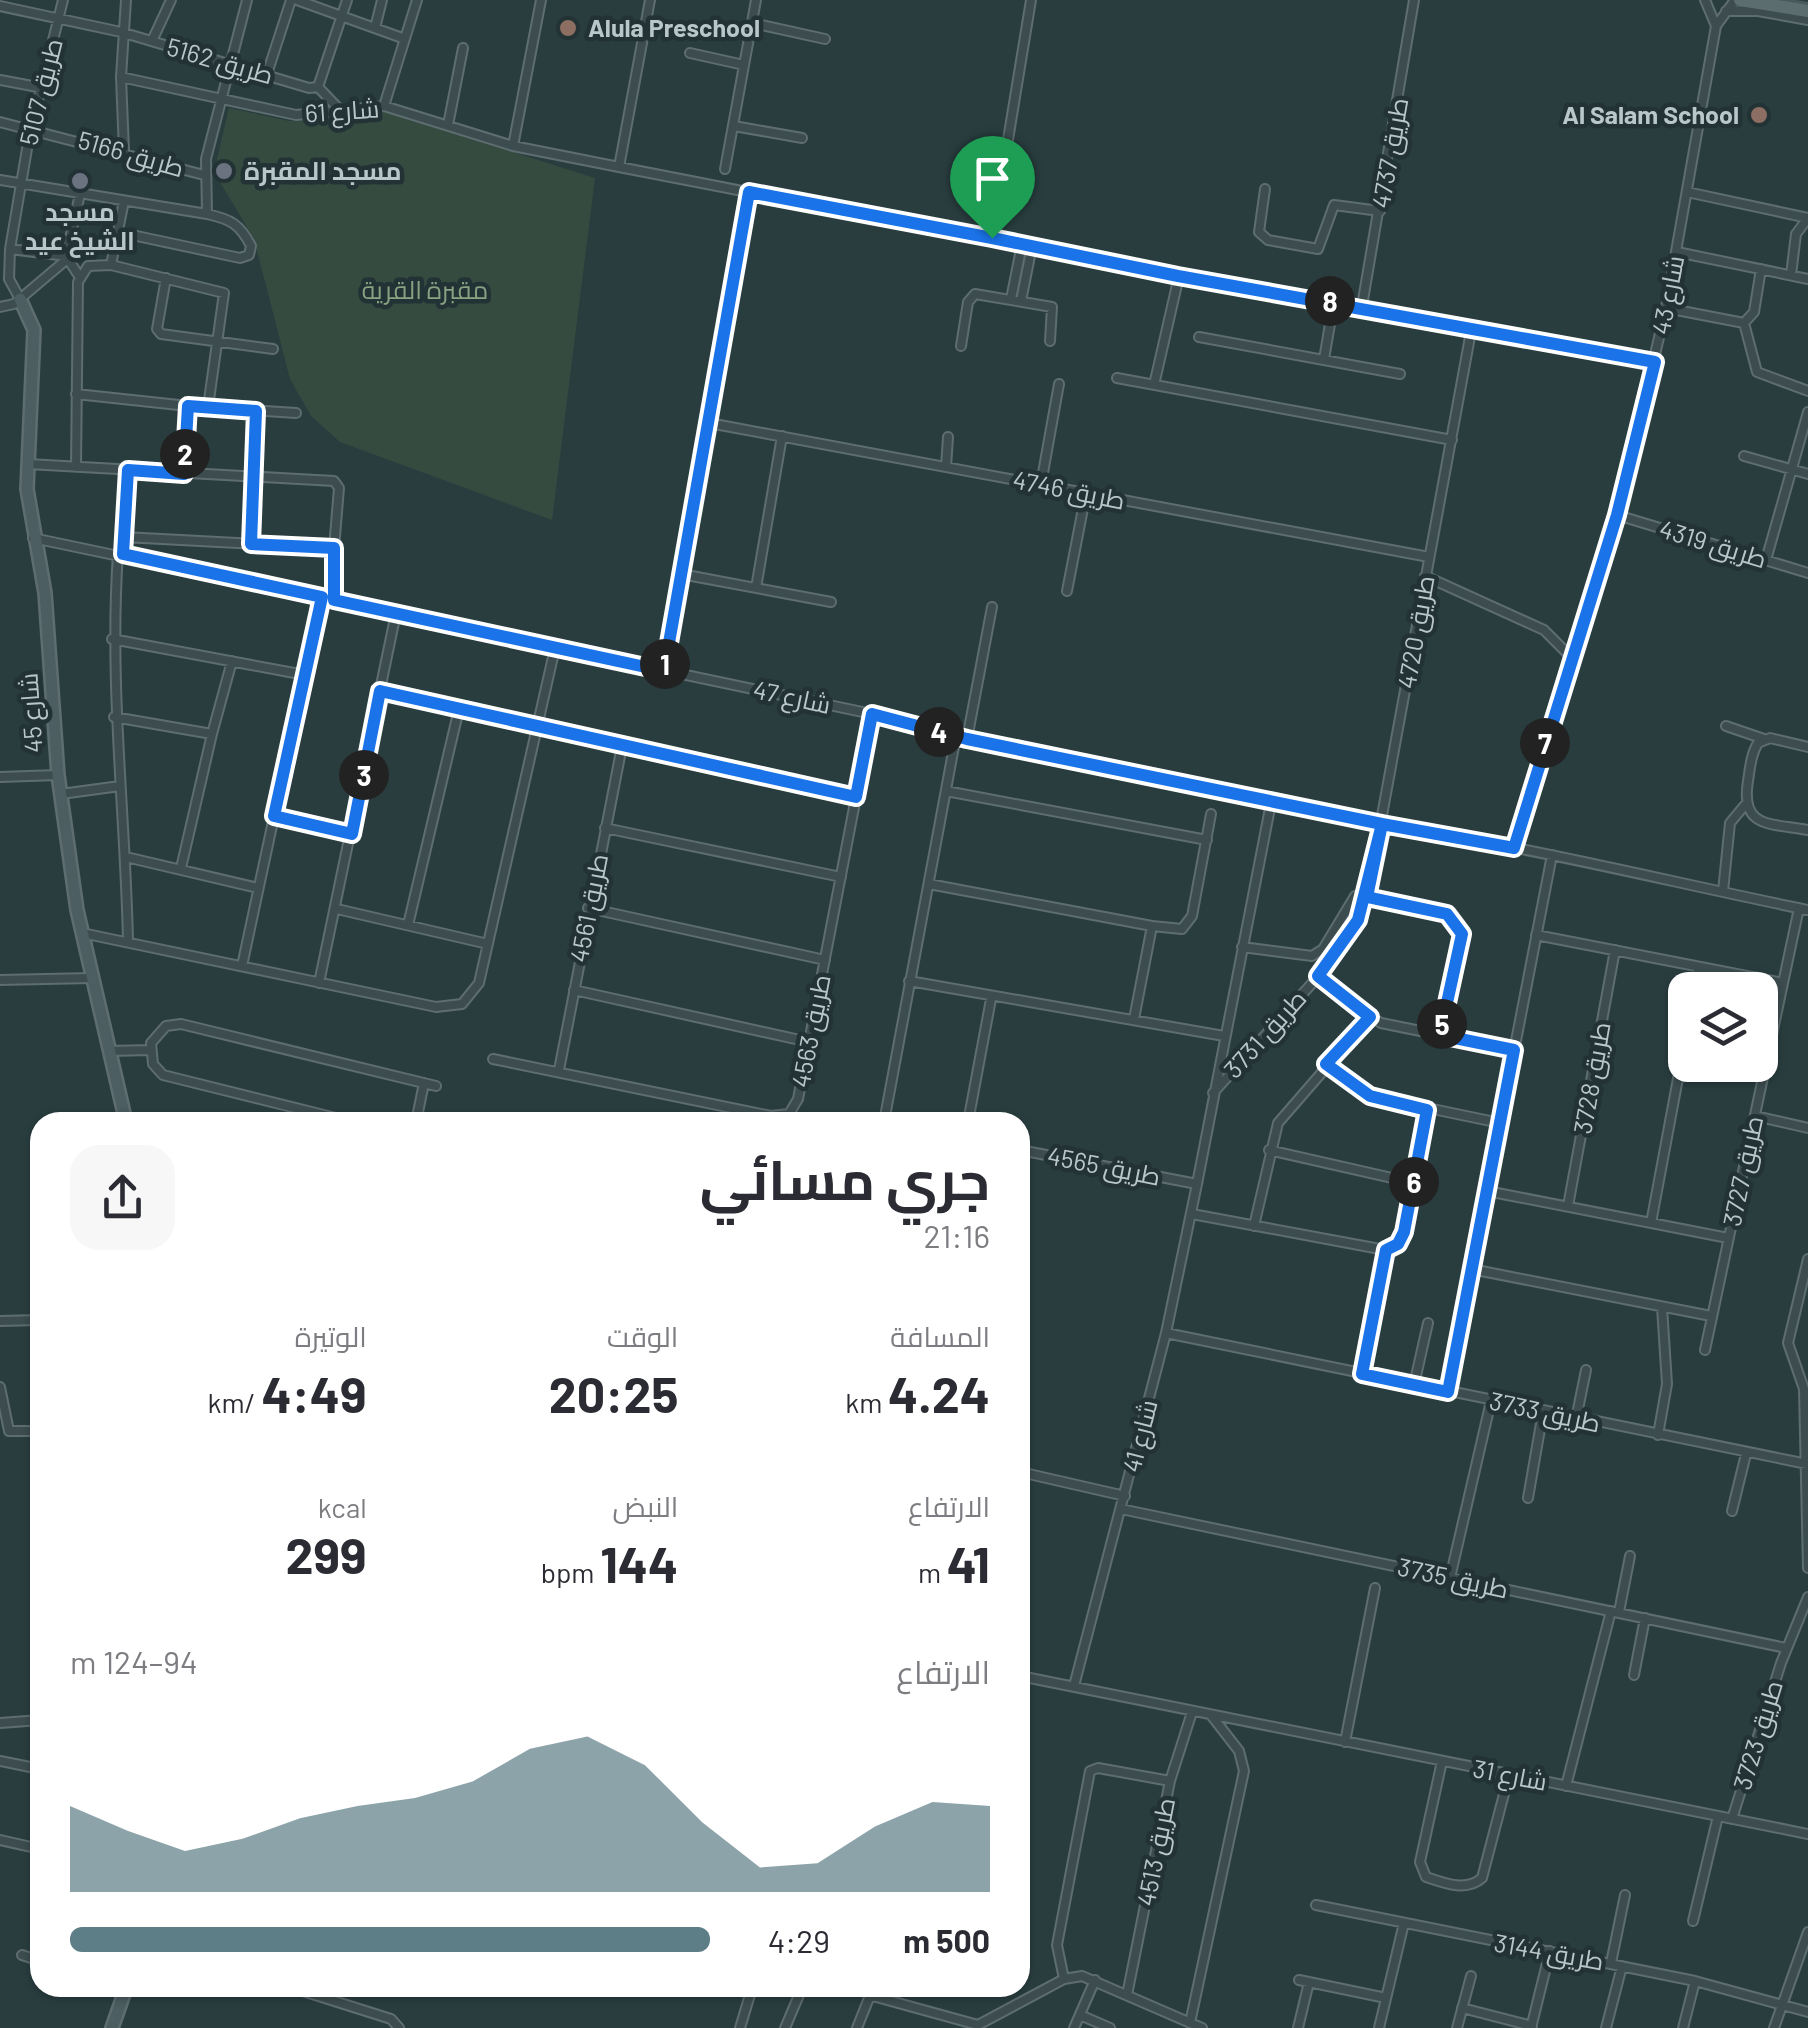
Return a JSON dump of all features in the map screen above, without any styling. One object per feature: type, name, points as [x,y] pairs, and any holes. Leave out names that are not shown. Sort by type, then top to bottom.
[{"type":"main road","points":[[1737,0],[1808,10]]},
{"type":"street","name":"طريق 5107","points":[[20,300],[9,278],[10,250],[31,127],[63,0]]},
{"type":"street","points":[[124,151],[120,77],[126,0]]},
{"type":"street","points":[[152,41],[170,0]]},
{"type":"street","points":[[206,214],[204,175],[247,0]]},
{"type":"street","points":[[267,74],[294,0],[310,2],[405,38]]},
{"type":"street","points":[[340,109],[318,86],[347,0]]},
{"type":"street","points":[[374,28],[382,0]]},
{"type":"street","points":[[384,106],[418,0]]},
{"type":"street","points":[[512,146],[541,0]]},
{"type":"street","points":[[619,167],[650,0]]},
{"type":"street","points":[[724,169],[756,0]]},
{"type":"street","points":[[992,238],[1034,0]]},
{"type":"street","name":"طريق 4737","points":[[1362,306],[1414,0]]},
{"type":"street","points":[[1705,0],[1716,26]]},
{"type":"street","name":"شارع 43","points":[[1514,848],[1617,515],[1666,308],[1716,26],[1737,0]]},
{"type":"street","name":"طريق 5162","points":[[0,6],[59,16],[309,88],[318,86]]},
{"type":"street","points":[[1726,11],[1758,11],[1808,20]]},
{"type":"street","points":[[752,23],[825,38]]},
{"type":"street","points":[[448,125],[464,48]]},
{"type":"street","points":[[690,53],[744,65]]},
{"type":"street","name":"شارع 61","points":[[120,77],[296,116],[384,106],[512,146],[1178,276],[1362,306],[1655,362]]},
{"type":"street","points":[[0,80],[43,88]]},
{"type":"street","name":"طريق 5166","points":[[0,122],[124,151],[204,175]]},
{"type":"street","points":[[734,126],[802,138]]},
{"type":"street","points":[[0,180],[231,219],[240,226],[251,246],[249,255],[240,258],[118,232]]},
{"type":"street","points":[[1265,189],[1259,232],[1268,240],[1318,249],[1334,204],[1380,211]]},
{"type":"street","points":[[664,671],[749,192]]},
{"type":"street","points":[[1687,192],[1808,218],[1796,234],[1792,275]]},
{"type":"street","points":[[0,306],[20,300],[66,258],[80,194]]},
{"type":"street","points":[[111,265],[124,201]]},
{"type":"street","points":[[1016,300],[1027,245]]},
{"type":"street","points":[[10,250],[66,258],[79,276],[76,467]]},
{"type":"street","points":[[1677,252],[1808,279]]},
{"type":"street","points":[[79,276],[88,266],[111,265],[224,293],[208,407]]},
{"type":"street","points":[[1744,323],[1754,312],[1761,269]]},
{"type":"street","points":[[1154,385],[1178,276]]},
{"type":"street","points":[[166,278],[158,332],[273,350]]},
{"type":"street","points":[[961,346],[972,296],[1052,307],[1050,341]]},
{"type":"street","name":"شارع 45","points":[[20,300],[34,330],[27,464],[34,538],[45,593],[58,775],[82,933],[124,1112]]},
{"type":"street","points":[[1324,360],[1334,301]]},
{"type":"street","points":[[1666,308],[1744,323]]},
{"type":"street","points":[[1744,323],[1756,372],[1808,391]]},
{"type":"street","name":"طريق 4720","points":[[1382,824],[1472,326]]},
{"type":"street","points":[[1198,337],[1400,374]]},
{"type":"street","points":[[1117,378],[1452,440]]},
{"type":"street","points":[[1042,484],[1060,384]]},
{"type":"street","points":[[76,394],[296,413]]},
{"type":"street","points":[[184,474],[188,406]]},
{"type":"street","points":[[251,544],[256,411]]},
{"type":"street","points":[[1766,560],[1808,412]]},
{"type":"street","name":"طريق 4746","points":[[709,423],[1429,557]]},
{"type":"street","points":[[756,588],[782,436]]},
{"type":"street","points":[[946,467],[948,437]]},
{"type":"street","points":[[1744,456],[1808,474]]},
{"type":"street","points":[[27,464],[337,484],[334,600]]},
{"type":"street","points":[[128,470],[112,639],[128,940]]},
{"type":"street","points":[[1067,590],[1086,493]]},
{"type":"street","name":"طريق 4319","points":[[1617,515],[1808,573]]},
{"type":"street","points":[[124,537],[334,548]]},
{"type":"street","name":"شارع 47","points":[[34,538],[872,714],[967,739],[1270,803]]},
{"type":"street","points":[[681,574],[830,602]]},
{"type":"street","points":[[1425,576],[1544,630],[1571,658]]},
{"type":"street","points":[[242,966],[322,597]]},
{"type":"street","points":[[967,739],[992,608]]},
{"type":"street","points":[[318,983],[337,909],[396,613]]},
{"type":"street","points":[[112,639],[305,675]]},
{"type":"street","points":[[82,933],[454,1007],[475,992],[555,648]]},
{"type":"street","points":[[181,868],[232,661]]},
{"type":"street","points":[[380,691],[856,797]]},
{"type":"street","points":[[408,926],[458,709]]},
{"type":"street","name":"طريق 4563","points":[[788,1112],[798,1099],[872,714]]},
{"type":"street","points":[[114,716],[212,734]]},
{"type":"street","points":[[1726,726],[1764,739],[1808,747]]},
{"type":"street","points":[[886,1112],[956,736]]},
{"type":"street","points":[[1723,891],[1730,823],[1745,805],[1754,748],[1764,739]]},
{"type":"street","name":"طريق 4561","points":[[559,1070],[622,746]]},
{"type":"street","points":[[0,777],[58,775]]},
{"type":"street","points":[[61,794],[120,786]]},
{"type":"street","points":[[946,790],[1207,840]]},
{"type":"street","points":[[1270,803],[1514,848],[1804,909]]},
{"type":"street","name":"شارع 41","points":[[1074,1686],[1166,1333],[1192,1214],[1192,1183],[1270,803]]},
{"type":"street","points":[[1745,805],[1758,820],[1808,830]]},
{"type":"street","points":[[929,884],[1176,930],[1188,926],[1211,814]]},
{"type":"street","points":[[274,816],[352,834]]},
{"type":"street","name":"طريق 3731","points":[[1212,1093],[1347,940],[1367,897],[1382,824]]},
{"type":"street","points":[[605,828],[842,877]]},
{"type":"street","points":[[126,856],[258,888]]},
{"type":"street","points":[[1448,1392],[1552,856]]},
{"type":"street","points":[[1242,946],[1312,956],[1322,949],[1349,900],[1367,897],[1447,914],[1459,926],[1461,942],[1440,1035]]},
{"type":"street","points":[[588,908],[825,960]]},
{"type":"street","points":[[337,909],[488,944]]},
{"type":"street","name":"طريق 3727","points":[[1705,1350],[1783,983],[1804,909]]},
{"type":"street","points":[[1134,1020],[1152,926]]},
{"type":"street","points":[[1536,935],[1783,983]]},
{"type":"street","name":"طريق 3728","points":[[1568,1206],[1615,950]]},
{"type":"street","points":[[1698,972],[1699,967]]},
{"type":"street","name":"طريق 3731","points":[[1318,976],[1370,1017],[1514,1050]]},
{"type":"street","points":[[0,980],[92,978]]},
{"type":"street","points":[[909,981],[991,999],[1224,1036]]},
{"type":"street","points":[[574,990],[809,1042]]},
{"type":"street","points":[[970,1112],[991,999]]},
{"type":"street","points":[[1254,1226],[1269,1150],[1285,1111],[1370,1017]]},
{"type":"street","points":[[311,1112],[170,1078],[158,1070],[150,1050],[160,1030],[181,1024],[436,1086]]},
{"type":"street","points":[[109,1050],[150,1050]]},
{"type":"street","name":"طريق 4563","points":[[492,1059],[756,1112]]},
{"type":"street","points":[[1326,1064],[1370,1096],[1500,1123]]},
{"type":"street","points":[[1651,1223],[1677,1082]]},
{"type":"street","points":[[418,1112],[424,1083]]},
{"type":"street","points":[[1362,1374],[1386,1250],[1402,1238],[1427,1110]]},
{"type":"street","points":[[1755,1116],[1808,1128]]},
{"type":"street","points":[[1269,1150],[1414,1183]]},
{"type":"street","name":"طريق 4565","points":[[1030,1152],[1192,1183]]},
{"type":"street","points":[[1487,1191],[1728,1238]]},
{"type":"street","points":[[1192,1214],[1386,1250]]},
{"type":"street","points":[[1808,1259],[1788,1343],[1804,1389],[1808,1566]]},
{"type":"street","points":[[1471,1269],[1711,1316]]},
{"type":"street","points":[[1796,1300],[1808,1303]]},
{"type":"street","points":[[1658,1435],[1667,1384],[1662,1307]]},
{"type":"street","points":[[0,1321],[30,1320]]},
{"type":"street","points":[[1414,1385],[1428,1323]]},
{"type":"street","name":"طريق 3733","points":[[1166,1333],[1807,1464]]},
{"type":"street","points":[[1576,1419],[1586,1370]]},
{"type":"street","points":[[0,1387],[6,1428],[12,1432],[30,1431]]},
{"type":"street","points":[[1450,1578],[1491,1401]]},
{"type":"street","points":[[1528,1498],[1544,1412]]},
{"type":"street","points":[[1732,1511],[1746,1454]]},
{"type":"street","points":[[1030,1474],[1125,1496]]},
{"type":"street","name":"طريق 3735","points":[[1121,1510],[1786,1648]]},
{"type":"street","points":[[1566,1786],[1630,1556]]},
{"type":"street","points":[[1345,1742],[1375,1588]]},
{"type":"street","name":"طريق 3723","points":[[1732,1819],[1786,1648],[1808,1597]]},
{"type":"street","points":[[1634,1675],[1645,1618]]},
{"type":"street","name":"شارع 31","points":[[1030,1678],[1808,1834]]},
{"type":"street","name":"طريق 4513","points":[[1128,1995],[1170,1782],[1192,1712]]},
{"type":"street","points":[[1190,2023],[1244,1771],[1239,1750],[1211,1715]]},
{"type":"street","points":[[0,1723],[30,1721]]},
{"type":"street","points":[[0,1761],[30,1767]]},
{"type":"street","points":[[1442,1761],[1420,1862],[1426,1877],[1442,1882],[1468,1886],[1482,1878],[1509,1775]]},
{"type":"street","points":[[1064,1979],[1057,1945],[1090,1771],[1098,1768],[1170,1782]]},
{"type":"street","points":[[1694,1921],[1718,1816]]},
{"type":"street","points":[[0,1840],[30,1847]]},
{"type":"street","points":[[1612,1964],[1624,1895]]},
{"type":"street","name":"طريق 3144","points":[[1316,1905],[1695,1981],[1808,2012]]},
{"type":"street","points":[[1380,2028],[1404,1923]]},
{"type":"street","points":[[1774,2028],[1808,1932]]},
{"type":"street","points":[[1462,2008],[1532,2027],[1550,1951]]},
{"type":"street","points":[[22,1955],[30,1958]]},
{"type":"street","points":[[1606,2028],[1622,1966]]},
{"type":"street","points":[[889,1997],[978,2026],[1064,1979],[1082,1976],[1202,2028]]},
{"type":"street","points":[[1457,2028],[1471,1976]]},
{"type":"street","points":[[1074,2028],[1095,1980]]},
{"type":"street","points":[[1298,2028],[1304,1981],[1386,1998]]},
{"type":"street","points":[[1683,2028],[1695,1981]]},
{"type":"street","points":[[112,2028],[123,1997]]},
{"type":"street","points":[[321,1997],[391,2020],[399,2028]]},
{"type":"street","points":[[740,2028],[749,1997]]},
{"type":"street","points":[[785,2028],[798,1997]]},
{"type":"street","points":[[856,2028],[869,1997]]},
{"type":"street","points":[[1080,2015],[1110,2028]]},
{"type":"green space","name":"مقبرة القرية","points":[[229,108],[289,121],[317,120],[373,108],[595,178],[552,520],[340,442],[311,416],[290,379],[254,239],[214,172]]},
{"type":"place","name":"Alula Preschool","points":[[568,28]]},
{"type":"place","name":"Al Salam School","points":[[1759,115]]},
{"type":"place","name":"مسجد المقبرة","points":[[224,171]]},
{"type":"place","name":"مسجد الشيخ عيد","points":[[80,181]]},
{"type":"route","points":[[992,238],[749,192],[664,671],[334,600],[334,548],[251,544],[256,411],[188,406],[184,474],[128,470],[123,554],[322,597],[274,816],[352,834],[380,691],[856,797],[872,714],[967,739],[1382,824],[1367,897],[1447,914],[1462,934],[1440,1035],[1514,1050],[1448,1392],[1362,1374],[1386,1250],[1398,1244],[1404,1232],[1427,1110],[1370,1096],[1326,1064],[1370,1017],[1318,976],[1334,959],[1358,920],[1367,897],[1382,824],[1514,848],[1617,515],[1655,362],[1362,306],[1178,276],[992,238]]}]
